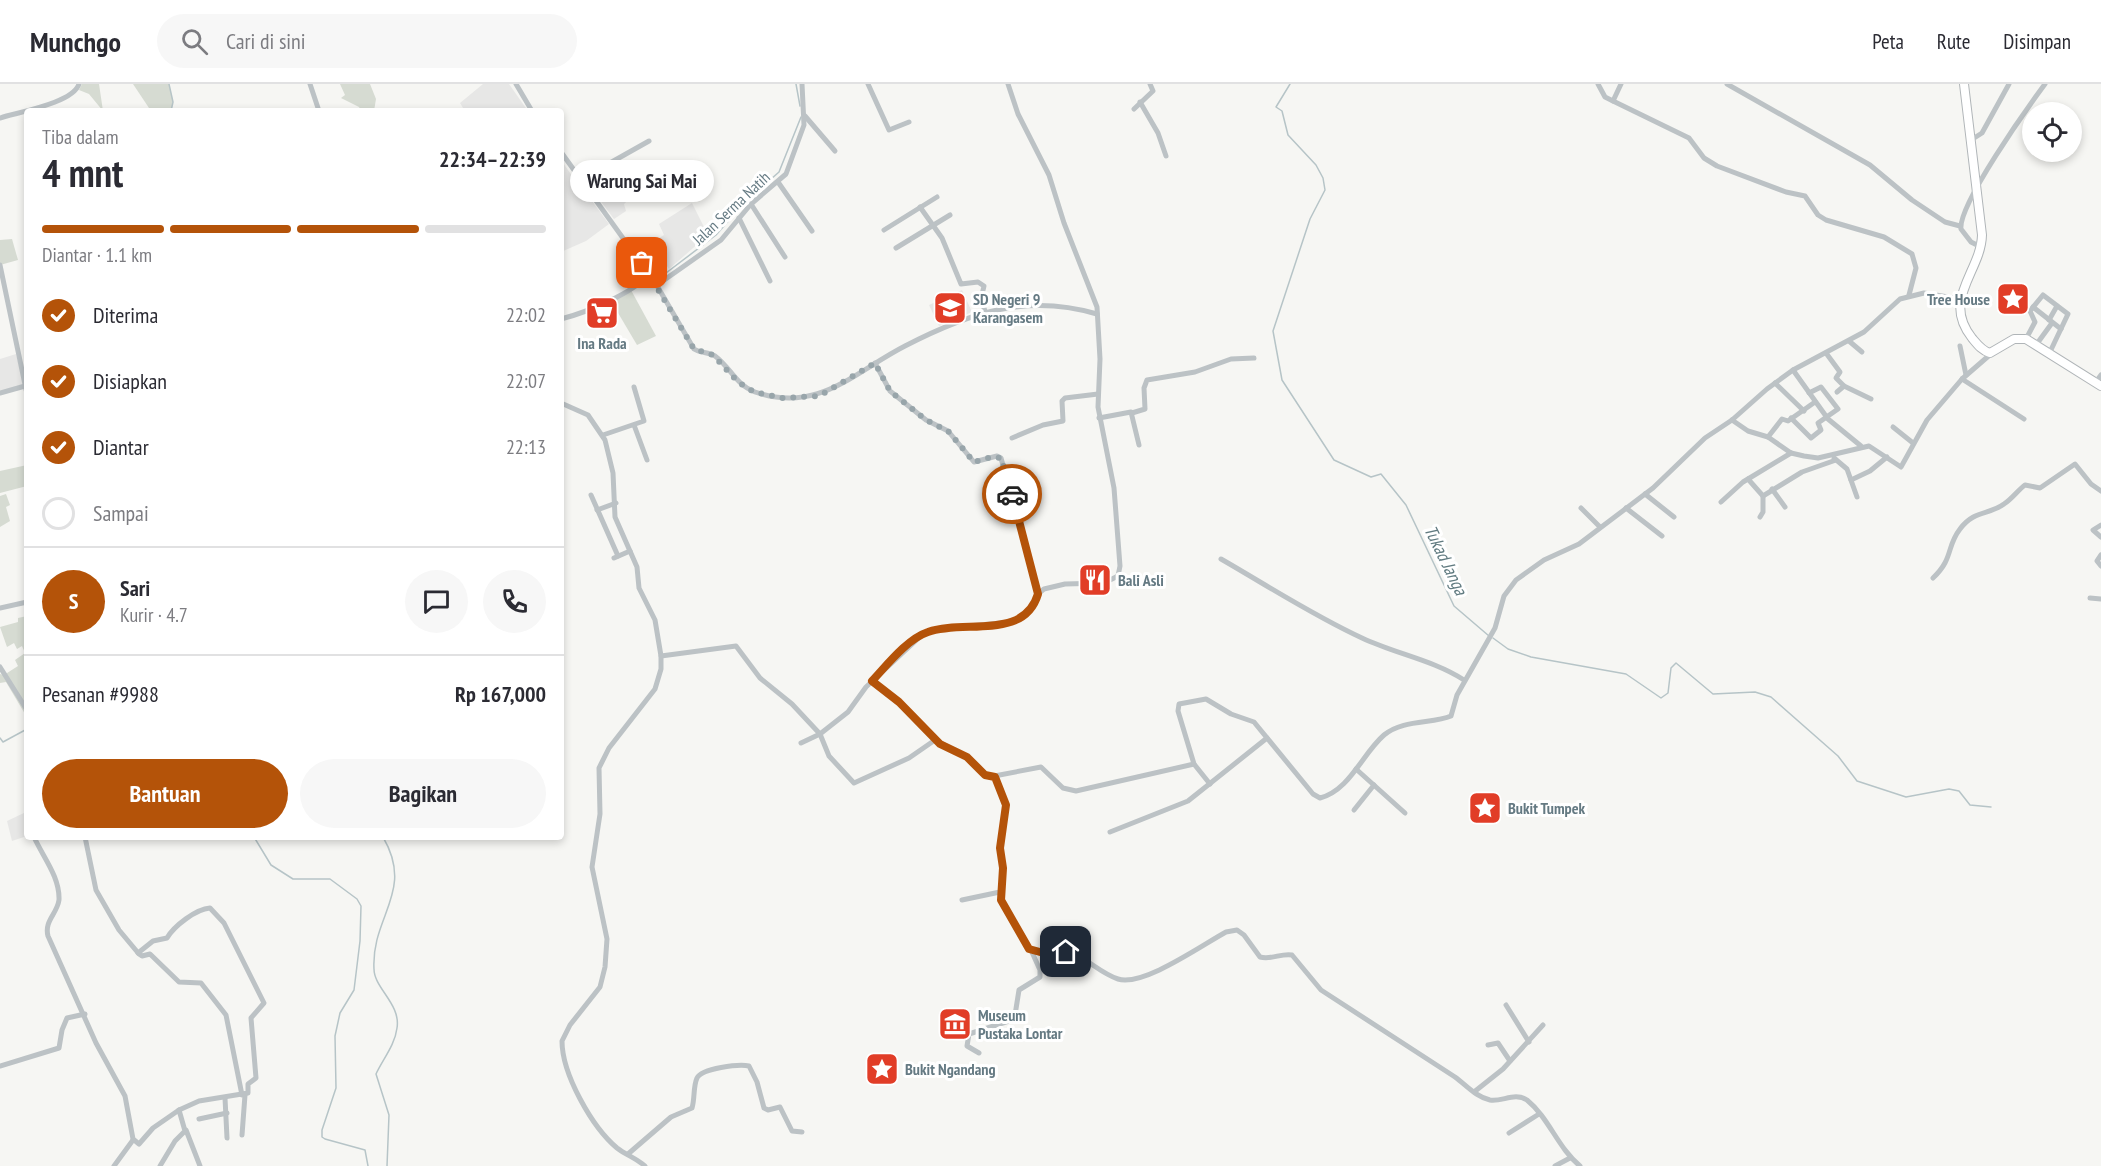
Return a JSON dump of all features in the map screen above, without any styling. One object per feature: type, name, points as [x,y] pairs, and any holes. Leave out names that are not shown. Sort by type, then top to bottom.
[{"type":"highway","points":[[1964,84],[1982,247],[1960,299],[1969,333],[1985,352],[1992,353],[2014,339],[2026,339],[2098,385]]},
{"type":"street","points":[[34,108],[61,100],[75,92],[79,84]]},
{"type":"street","points":[[310,84],[318,108]]},
{"type":"street","points":[[516,84],[530,108]]},
{"type":"street","name":"Jalan Serma Natih","points":[[656,284],[668,279],[715,246],[751,204],[786,174],[802,132],[805,116],[802,84]]},
{"type":"street","points":[[868,84],[889,130],[909,122]]},
{"type":"street","points":[[801,743],[820,734],[848,712],[872,681],[923,634],[936,629],[1012,622],[1029,612],[1038,594],[1055,585],[1111,581],[1119,572],[1114,488],[1099,418],[1100,359],[1097,314],[1048,175],[1018,114],[1008,84]]},
{"type":"street","points":[[1134,109],[1153,92],[1150,84]]},
{"type":"street","points":[[1598,84],[1605,97],[1689,138],[1704,158],[1717,166],[1786,192],[1805,196],[1818,215],[1826,220],[1884,237],[1912,255],[1916,268],[1909,295]]},
{"type":"street","points":[[1613,100],[1621,84]]},
{"type":"street","points":[[1727,84],[1870,165],[1912,200],[1945,222],[1960,226],[1966,237],[1982,247]]},
{"type":"street","points":[[1971,140],[1982,133],[2009,84]]},
{"type":"street","points":[[1960,226],[1977,187],[2045,84]]},
{"type":"street","points":[[1140,102],[1158,133],[1166,156]]},
{"type":"street","points":[[0,118],[24,111]]},
{"type":"street","points":[[805,116],[835,151]]},
{"type":"street","points":[[584,184],[597,170],[649,141]]},
{"type":"street","points":[[564,156],[656,284],[694,349],[713,355],[738,382],[754,392],[783,398],[819,396],[906,345],[985,311],[1005,306],[1039,304],[1097,314]]},
{"type":"street","points":[[778,182],[812,231]]},
{"type":"street","points":[[884,230],[937,197]]},
{"type":"street","points":[[751,204],[785,257]]},
{"type":"street","points":[[920,207],[947,247],[962,285],[976,282],[984,286],[981,299],[985,311]]},
{"type":"street","points":[[896,248],[950,215]]},
{"type":"street","points":[[739,218],[770,281]]},
{"type":"street","points":[[0,265],[24,375]]},
{"type":"street","points":[[564,318],[580,313],[642,283],[649,274]]},
{"type":"street","points":[[642,283],[656,284]]},
{"type":"street","points":[[1210,784],[1194,764],[1178,711],[1178,706],[1184,702],[1201,698],[1210,700],[1231,714],[1254,722],[1317,797],[1332,792],[1356,770],[1385,735],[1419,720],[1448,717],[1453,713],[1464,680],[1495,628],[1500,604],[1516,580],[1544,560],[1579,544],[1645,494],[1705,438],[1732,420],[1775,383],[1793,370],[1868,329],[1900,299],[1909,295],[1928,294],[1960,299]]},
{"type":"street","points":[[2026,339],[2035,322],[2030,313],[2042,295],[2068,314],[2049,354]]},
{"type":"street","points":[[2036,345],[2057,306]]},
{"type":"street","points":[[2032,308],[2061,329]]},
{"type":"street","points":[[1849,341],[1862,352]]},
{"type":"street","points":[[1960,346],[1964,377],[2024,418]]},
{"type":"street","points":[[1826,353],[1840,372],[1836,378],[1844,386],[1871,399]]},
{"type":"street","points":[[1763,496],[1802,471],[1861,447],[1871,447],[1903,467],[1913,443],[1927,420],[1964,377],[1992,353]]},
{"type":"street","points":[[1099,418],[1145,409],[1144,388],[1147,380],[1195,372],[1231,359],[1254,358]]},
{"type":"street","points":[[875,363],[890,391],[926,420],[948,431],[974,462],[992,457],[1001,458],[1038,594]]},
{"type":"street","points":[[1793,370],[1826,417],[1861,447]]},
{"type":"street","points":[[2098,385],[2101,375]]},
{"type":"street","points":[[1775,383],[1804,411]]},
{"type":"street","points":[[0,393],[24,385]]},
{"type":"street","points":[[1837,392],[1844,386]]},
{"type":"street","points":[[603,435],[645,419],[634,387]]},
{"type":"street","points":[[1791,418],[1811,438],[1821,430],[1817,423],[1838,407],[1821,387],[1809,393]]},
{"type":"street","points":[[1012,438],[1043,425],[1063,421],[1062,401],[1065,398],[1098,394]]},
{"type":"street","points":[[1768,437],[1781,419],[1787,422],[1815,402]]},
{"type":"street","points":[[564,404],[588,415],[603,435],[612,466],[616,503],[615,517],[637,567],[639,588],[656,620],[661,656],[661,669],[655,689],[609,748],[599,768],[600,814],[592,873],[607,939],[605,967],[600,987],[570,1025],[562,1041],[564,1055],[585,1109],[615,1146],[645,1166]]},
{"type":"street","points":[[1132,413],[1139,445]]},
{"type":"street","points":[[1732,420],[1748,431],[1768,437],[1791,453],[1818,458],[1834,457],[1847,469],[1857,497]]},
{"type":"street","points":[[634,425],[647,460]]},
{"type":"street","points":[[1893,427],[1913,443]]},
{"type":"street","points":[[1721,502],[1748,479],[1791,453]]},
{"type":"street","points":[[1851,480],[1870,471],[1887,457]]},
{"type":"street","points":[[1934,578],[1948,561],[1953,541],[1963,525],[1977,514],[2004,504],[2025,484],[2040,488],[2076,465],[2091,484],[2101,491]]},
{"type":"street","points":[[1748,479],[1763,496],[1763,512],[1760,517]]},
{"type":"street","points":[[1772,489],[1785,507]]},
{"type":"street","points":[[1645,494],[1674,517]]},
{"type":"street","points":[[591,495],[616,557],[630,551]]},
{"type":"street","points":[[597,510],[616,503]]},
{"type":"street","points":[[1581,508],[1600,527]]},
{"type":"street","points":[[1626,508],[1662,536]]},
{"type":"street","points":[[2101,525],[2093,530],[2101,537]]},
{"type":"street","points":[[2101,555],[2097,561],[2101,566]]},
{"type":"street","points":[[1221,559],[1345,630],[1377,645],[1450,671],[1464,680]]},
{"type":"street","points":[[2090,598],[2101,599]]},
{"type":"street","points":[[0,608],[24,603]]},
{"type":"street","points":[[661,656],[736,646],[757,674],[792,704],[820,734],[829,756],[854,783],[909,758],[935,740]]},
{"type":"street","points":[[0,667],[24,705]]},
{"type":"street","points":[[872,681],[899,702],[935,740],[967,757],[985,775],[995,777],[1041,767],[1063,788],[1076,790],[1194,764]]},
{"type":"street","points":[[1110,832],[1178,806],[1210,784],[1267,738]]},
{"type":"street","points":[[1356,770],[1405,813]]},
{"type":"street","points":[[979,1053],[967,1046],[969,1034],[1012,1020],[1016,1015],[1019,990],[1040,977],[1040,970],[1031,950],[1009,917],[1000,892],[1003,868],[1001,839],[1006,805],[995,777]]},
{"type":"street","points":[[1354,810],[1374,785]]},
{"type":"street","points":[[36,840],[53,873],[58,890],[58,905],[47,927],[48,936],[85,1014],[96,1043],[128,1105],[134,1140],[137,1144],[141,1143],[153,1128],[179,1110],[199,1101],[248,1093],[248,1084],[256,1078],[251,1018],[264,1004],[224,922],[212,909],[207,908],[172,930],[167,938],[153,941],[138,953]]},
{"type":"street","points":[[86,840],[96,890],[117,927],[138,953],[142,956],[150,954],[179,982],[200,982],[226,1016],[243,1095],[242,1135]]},
{"type":"street","points":[[962,900],[1000,892]]},
{"type":"street","points":[[1031,950],[1072,953],[1113,977],[1136,981],[1153,974],[1226,932],[1237,930],[1244,935],[1260,957],[1292,955],[1321,990],[1455,1077],[1474,1092],[1492,1100],[1523,1098],[1539,1114],[1570,1158],[1580,1166]]},
{"type":"street","points":[[1506,1005],[1529,1042]]},
{"type":"street","points":[[0,1066],[59,1048],[67,1018],[85,1014]]},
{"type":"street","points":[[1474,1092],[1510,1061],[1543,1025]]},
{"type":"street","points":[[1488,1045],[1498,1043],[1510,1061]]},
{"type":"street","points":[[628,1154],[669,1119],[692,1108],[700,1074],[732,1064],[749,1066],[758,1082],[764,1108],[768,1110],[780,1107],[792,1131],[802,1132]]},
{"type":"street","points":[[225,1098],[227,1138]]},
{"type":"street","points":[[179,1110],[200,1166]]},
{"type":"street","points":[[199,1119],[227,1113]]},
{"type":"street","points":[[1509,1133],[1539,1114]]},
{"type":"street","points":[[160,1166],[171,1146],[186,1130]]},
{"type":"street","points":[[114,1166],[134,1140]]},
{"type":"street","points":[[1555,1166],[1570,1158]]},
{"type":"shaded area","points":[[82,84],[99,84],[103,108],[89,94],[79,90]]},
{"type":"shaded area","points":[[133,84],[169,84],[173,102],[172,108],[149,108]]},
{"type":"shaded area","points":[[340,84],[370,84],[376,99],[374,108],[360,108],[341,98],[345,95]]},
{"type":"shaded area","points":[[483,84],[509,84],[526,108],[463,108],[460,103]]},
{"type":"shaded area","points":[[564,164],[577,183],[596,170],[603,181],[586,193],[609,224],[586,241],[564,251]]},
{"type":"shaded area","points":[[618,173],[629,199],[624,204],[626,211],[614,219],[593,191]]},
{"type":"shaded area","points":[[692,203],[708,235],[669,269],[665,263],[659,267],[656,262],[648,267],[637,252],[664,235],[659,224]]},
{"type":"shaded area","points":[[12,239],[18,260],[0,265],[0,240]]},
{"type":"shaded area","points":[[631,290],[656,336],[637,345],[611,301]]},
{"type":"shaded area","name":"SD Negeri 9 Karangasem","points":[[962,290],[972,312],[939,326],[929,305]]},
{"type":"shaded area","points":[[16,354],[24,384],[0,392],[0,359]]},
{"type":"shaded area","points":[[24,466],[24,487],[0,493],[0,471]]},
{"type":"shaded area","points":[[6,494],[10,505],[6,507],[10,521],[0,527],[0,496]]},
{"type":"shaded area","points":[[24,617],[24,651],[22,646],[17,649],[14,643],[7,647],[0,627],[18,622],[18,618]]},
{"type":"shaded area","points":[[24,654],[24,712],[6,682],[0,683],[0,674],[4,675],[18,666],[15,660]]},
{"type":"shaded area","points":[[24,813],[24,837],[12,841],[7,821]]},
{"type":"waterway","points":[[169,84],[173,102],[172,108]]},
{"type":"waterway","points":[[796,84],[800,106]]},
{"type":"waterway","name":"Tukad Janga","points":[[1290,84],[1276,107],[1282,111],[1288,135],[1316,165],[1323,178],[1325,190],[1310,219],[1273,331],[1282,380],[1334,460],[1371,477],[1381,474],[1406,505],[1454,606],[1489,636]]},
{"type":"waterway","points":[[655,278],[666,273],[716,235],[746,201],[779,172],[801,117]]},
{"type":"waterway","name":"Tukad Janga","points":[[1493,638],[1508,649],[1531,657],[1626,674],[1661,698],[1668,693],[1671,668],[1676,663],[1713,694],[1755,692],[1771,697],[1838,756],[1857,781],[1906,797],[1949,789],[1959,791],[1970,805],[1991,807]]},
{"type":"waterway","points":[[0,738],[3,742],[24,731]]},
{"type":"waterway","points":[[256,840],[271,865],[293,879],[330,879],[357,899],[361,906],[360,941],[354,990],[340,1013],[335,1036],[336,1088],[322,1130],[322,1137],[365,1150],[368,1166]]},
{"type":"waterway","points":[[384,840],[392,856],[395,873],[393,889],[375,950],[374,969],[378,983],[395,1011],[397,1019],[394,1040],[376,1074],[389,1115],[387,1166]]},
{"type":"way so far","points":[[642,263],[688,342],[696,351],[716,357],[738,382],[747,388],[773,397],[819,396],[875,363],[890,391],[926,420],[948,431],[974,462],[997,456],[1001,458],[1012,494]]},
{"type":"place","name":"Warung Sai Mai","points":[[642,263]]},
{"type":"place","name":"Tree House","points":[[2013,299]]},
{"type":"place","name":"SD Negeri 9 Karangasem","points":[[950,308]]},
{"type":"place","name":"Ina Rada","points":[[602,313]]},
{"type":"place","name":"Bali Asli","points":[[1095,580]]},
{"type":"place","name":"Bukit Tumpek","points":[[1485,808]]},
{"type":"place","name":"Museum Pustaka Lontar","points":[[955,1024]]},
{"type":"place","name":"Bukit Ngandang","points":[[882,1069]]},
{"type":"route","points":[[1012,494],[1038,594],[1032,608],[1018,620],[1012,622],[936,629],[923,634],[872,681],[899,702],[940,744],[967,757],[985,775],[995,777],[1006,805],[1000,848],[1003,868],[1001,900],[1029,949],[1040,952],[1066,952]]}]
